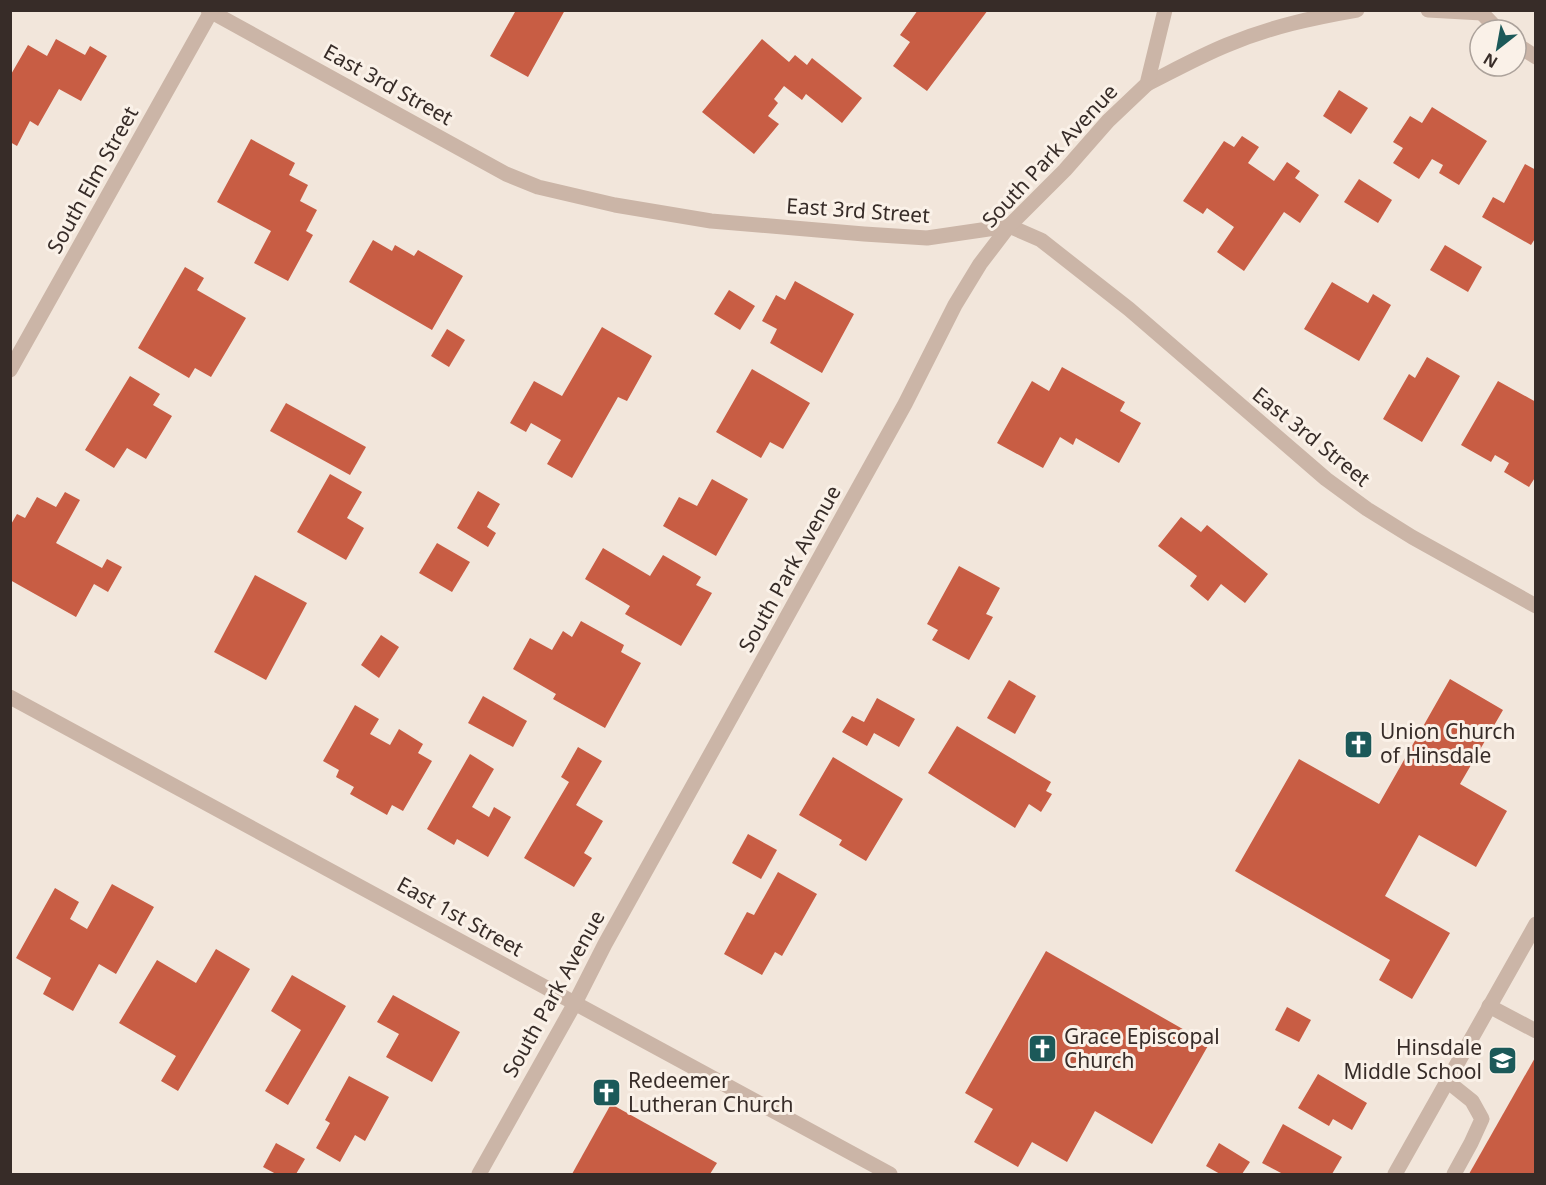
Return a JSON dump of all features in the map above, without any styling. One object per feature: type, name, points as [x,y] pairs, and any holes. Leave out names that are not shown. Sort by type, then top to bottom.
[{"type":"street","name":"South Park Avenue","points":[[478,1174],[575,1003],[605,944],[905,404],[955,305],[980,264],[1009,226],[1065,170],[1108,121],[1147,84],[1164,10]]},
{"type":"street","points":[[1147,84],[1226,45],[1269,29],[1357,10]]},
{"type":"street","points":[[1428,10],[1480,12]]},
{"type":"street","name":"East 3rd Street","points":[[210,11],[506,174],[538,187],[615,205],[711,221],[927,238],[1009,226],[1041,240],[1080,268],[1129,309],[1326,479],[1367,509],[1412,537],[1536,606]]},
{"type":"street","name":"South Elm Street","points":[[10,370],[210,11]]},
{"type":"street","name":"East 1st Street","points":[[10,697],[890,1174]]},
{"type":"street","points":[[1395,1174],[1536,924]]},
{"type":"street","points":[[1490,1006],[1536,1031]]},
{"type":"street","points":[[1447,1081],[1472,1101],[1482,1119],[1472,1143],[1454,1174]]},
{"type":"building","points":[[512,10],[565,10],[528,77],[490,56],[515,12]]},
{"type":"building","points":[[918,10],[934,12],[936,10],[988,10],[927,91],[893,66],[910,42],[900,35]]},
{"type":"building","points":[[56,39],[85,55],[90,46],[107,56],[81,101],[59,89],[38,126],[30,121],[17,146],[10,142],[10,76],[28,45],[47,56]]},
{"type":"building","points":[[762,39],[789,62],[795,55],[807,65],[812,58],[862,98],[842,123],[806,94],[802,100],[784,86],[774,99],[778,103],[768,116],[779,124],[754,154],[702,112]]},
{"type":"building","points":[[1339,90],[1368,108],[1351,134],[1323,116]]},
{"type":"building","points":[[1432,107],[1487,141],[1459,185],[1439,173],[1443,165],[1432,159],[1419,179],[1393,163],[1403,148],[1393,142],[1410,116],[1422,123]]},
{"type":"building","points":[[1242,136],[1259,147],[1248,163],[1274,181],[1287,162],[1300,171],[1295,178],[1319,195],[1300,223],[1284,212],[1244,271],[1217,252],[1234,227],[1207,208],[1203,214],[1183,201],[1224,141],[1234,147]]},
{"type":"building","points":[[251,139],[295,163],[289,175],[308,185],[300,201],[317,210],[306,231],[313,235],[288,281],[254,263],[271,231],[217,202]]},
{"type":"building","points":[[1525,164],[1536,170],[1536,237],[1531,245],[1482,217],[1493,197],[1504,203]]},
{"type":"building","points":[[1359,179],[1392,200],[1378,223],[1344,202]]},
{"type":"building","points":[[373,240],[392,251],[395,245],[414,256],[418,250],[463,276],[432,330],[349,282]]},
{"type":"building","points":[[1445,245],[1482,267],[1468,292],[1430,270]]},
{"type":"building","points":[[185,267],[204,278],[197,290],[246,318],[211,377],[195,368],[189,378],[138,348]]},
{"type":"building","points":[[795,281],[854,314],[822,373],[770,343],[777,329],[762,321],[776,295],[785,300]]},
{"type":"building","points":[[1332,282],[1368,303],[1373,294],[1391,305],[1359,361],[1304,329]]},
{"type":"building","points":[[729,290],[755,306],[740,330],[714,314]]},
{"type":"building","points":[[602,327],[652,356],[627,401],[618,397],[572,478],[547,464],[561,440],[531,423],[526,432],[510,423],[534,381],[562,396]]},
{"type":"building","points":[[447,329],[465,340],[449,367],[431,356]]},
{"type":"building","points":[[1427,357],[1460,376],[1422,442],[1383,419],[1409,374],[1415,378]]},
{"type":"building","points":[[1062,367],[1125,402],[1120,411],[1141,423],[1119,463],[1076,438],[1073,445],[1060,437],[1043,468],[997,443],[1032,381],[1049,391]]},
{"type":"building","points":[[752,369],[810,403],[783,449],[770,442],[761,458],[716,432]]},
{"type":"building","points":[[130,376],[160,394],[153,405],[172,416],[146,459],[127,448],[114,468],[85,450]]},
{"type":"building","points":[[1498,381],[1536,402],[1536,476],[1529,487],[1504,472],[1509,463],[1495,455],[1491,462],[1461,445]]},
{"type":"building","points":[[286,403],[366,447],[350,475],[270,431]]},
{"type":"building","points":[[330,474],[362,492],[347,518],[364,528],[346,560],[297,532]]},
{"type":"building","points":[[712,479],[748,499],[716,556],[663,526],[679,497],[697,506]]},
{"type":"building","points":[[478,491],[500,504],[487,527],[496,533],[488,547],[457,528]]},
{"type":"building","points":[[65,492],[80,500],[56,543],[102,568],[107,559],[122,567],[108,592],[94,584],[76,617],[10,580],[10,526],[17,514],[25,518],[37,497],[56,507]]},
{"type":"building","points":[[1181,517],[1201,532],[1207,525],[1268,574],[1245,603],[1221,584],[1208,601],[1190,586],[1197,576],[1158,546]]},
{"type":"building","points":[[437,543],[470,562],[452,592],[419,573]]},
{"type":"building","points":[[603,548],[650,576],[663,555],[701,577],[696,585],[712,593],[681,646],[625,614],[630,606],[585,579]]},
{"type":"building","points":[[959,566],[1000,588],[986,614],[993,617],[969,660],[932,640],[938,630],[927,624]]},
{"type":"building","points":[[255,575],[307,603],[266,680],[214,652]]},
{"type":"building","points":[[581,621],[624,645],[621,652],[641,663],[605,728],[553,699],[556,694],[513,669],[530,638],[552,650],[563,631],[572,637]]},
{"type":"building","points":[[381,635],[399,647],[379,678],[361,665]]},
{"type":"building","name":"Union Church of Hinsdale","points":[[1450,679],[1503,710],[1460,784],[1507,811],[1476,867],[1419,835],[1385,896],[1450,933],[1412,999],[1379,980],[1390,960],[1235,871],[1299,759],[1379,804]]},
{"type":"building","points":[[1009,680],[1036,696],[1015,734],[987,718]]},
{"type":"building","points":[[483,696],[527,721],[513,747],[468,723]]},
{"type":"building","points":[[877,698],[915,719],[899,747],[874,733],[867,746],[842,732],[852,716],[864,722]]},
{"type":"building","points":[[355,705],[379,719],[370,734],[390,745],[399,729],[423,744],[418,753],[432,761],[403,811],[392,805],[387,815],[350,794],[354,787],[336,777],[339,770],[323,761]]},
{"type":"building","points":[[957,726],[1051,782],[1046,791],[1052,794],[1041,812],[1029,804],[1015,828],[928,773]]},
{"type":"building","points":[[578,747],[602,761],[576,805],[603,821],[584,853],[592,858],[574,887],[524,858],[569,782],[561,777]]},
{"type":"building","points":[[470,754],[494,769],[472,807],[489,817],[494,807],[511,817],[488,857],[457,839],[454,845],[427,829]]},
{"type":"building","points":[[833,757],[903,799],[866,861],[839,845],[842,840],[799,815]]},
{"type":"building","points":[[748,834],[777,850],[761,879],[732,863]]},
{"type":"building","points":[[778,872],[817,894],[782,956],[775,952],[762,975],[724,954],[747,912],[754,915]]},
{"type":"building","points":[[112,884],[154,907],[116,974],[99,964],[73,1011],[43,994],[51,978],[16,958],[55,888],[79,902],[70,919],[87,929]]},
{"type":"building","points":[[216,949],[250,969],[178,1091],[161,1081],[176,1056],[119,1023],[157,960],[196,983]]},
{"type":"building","name":"Grace Episcopal Church","points":[[1046,951],[1209,1044],[1152,1144],[1095,1111],[1067,1162],[1032,1142],[1018,1167],[974,1142],[993,1109],[965,1093]]},
{"type":"building","points":[[292,975],[346,1006],[288,1105],[265,1091],[301,1030],[271,1011]]},
{"type":"building","points":[[393,995],[460,1032],[432,1082],[386,1057],[399,1034],[377,1022]]},
{"type":"building","points":[[1287,1007],[1311,1020],[1299,1042],[1275,1030]]},
{"type":"building","points":[[1536,1056],[1536,1174],[1469,1174]]},
{"type":"building","points":[[1318,1074],[1367,1103],[1352,1130],[1333,1119],[1329,1126],[1298,1108]]},
{"type":"building","points":[[349,1076],[389,1097],[365,1141],[355,1135],[340,1162],[316,1148],[330,1123],[325,1120]]},
{"type":"building","name":"Redeemer Lutheran Church","points":[[611,1104],[717,1163],[710,1174],[572,1174]]},
{"type":"building","points":[[1283,1124],[1342,1157],[1332,1174],[1283,1174],[1262,1163]]},
{"type":"building","points":[[276,1143],[305,1159],[296,1174],[276,1174],[263,1167]]},
{"type":"building","points":[[1219,1143],[1250,1162],[1242,1174],[1220,1174],[1206,1166]]},
{"type":"place","name":"Union Church of Hinsdale","points":[[1359,744]]},
{"type":"place","name":"Grace Episcopal Church","points":[[1043,1049]]},
{"type":"place","name":"Hinsdale Middle School","points":[[1503,1060]]},
{"type":"place","name":"Redeemer Lutheran Church","points":[[607,1093]]}]
